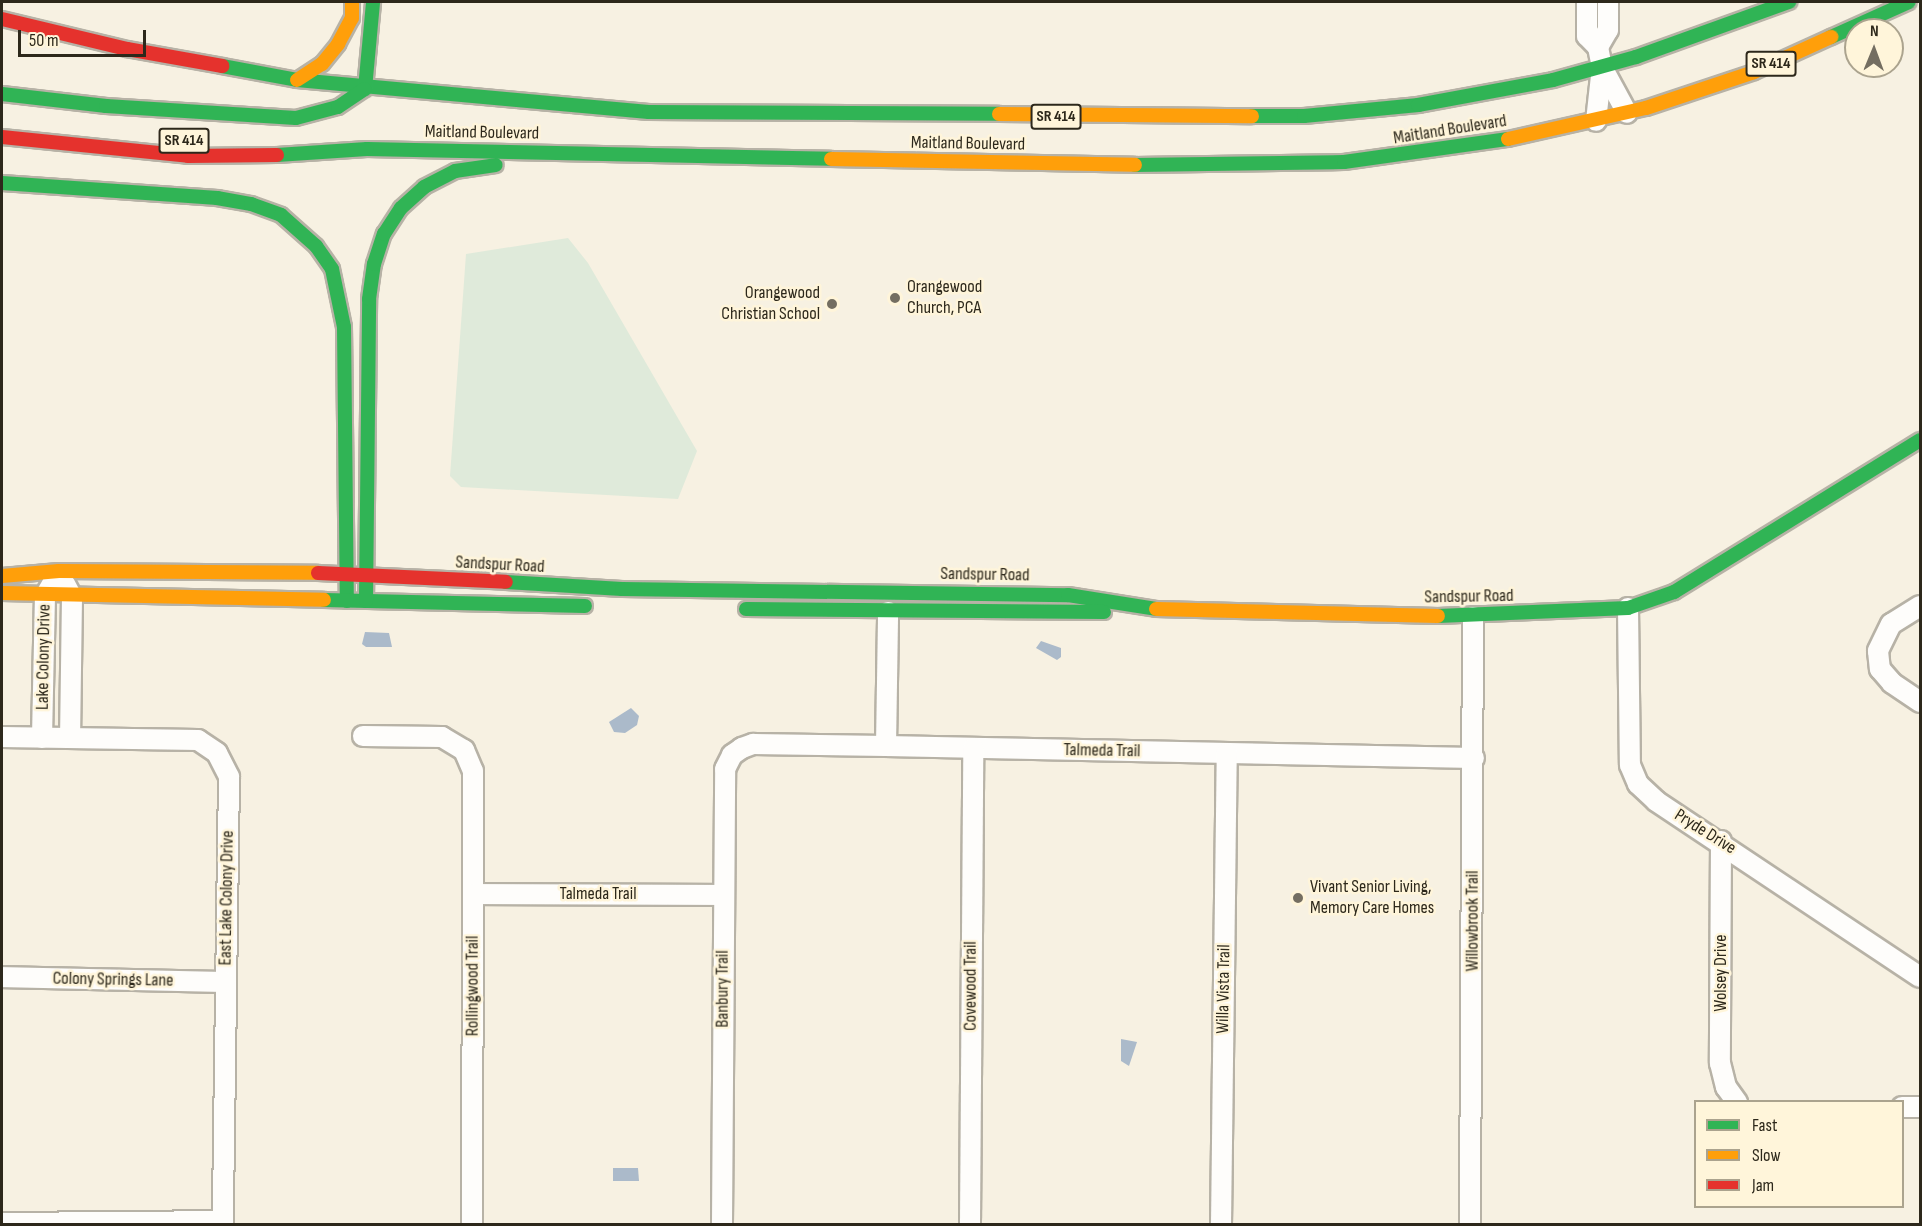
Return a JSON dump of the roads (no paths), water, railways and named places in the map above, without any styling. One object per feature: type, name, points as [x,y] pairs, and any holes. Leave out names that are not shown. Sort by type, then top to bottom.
[{"type":"main road","points":[[297,80],[322,64],[338,44],[352,18],[352,2]]},
{"type":"main road","points":[[2,94],[106,106],[296,118],[338,107],[365,89],[373,2]]},
{"type":"main road","name":"Maitland Boulevard","points":[[2,19],[127,49],[297,80],[365,89],[648,112],[1257,118],[1418,105],[1512,89],[1602,67],[1789,2]]},
{"type":"main road","name":"Maitland Boulevard","points":[[2,123],[122,137],[367,148],[1262,167],[1440,152],[1596,121],[1754,72],[1909,2]]},
{"type":"main road","points":[[2,137],[188,156],[315,154],[367,148]]},
{"type":"main road","points":[[366,601],[369,299],[384,234],[401,208],[424,187],[455,171],[480,166],[676,154]]},
{"type":"main road","points":[[2,183],[217,198],[251,204],[281,215],[316,246],[332,269],[344,327],[347,601]]},
{"type":"main road","name":"Sandspur Road","points":[[2,576],[58,571],[347,573],[611,588],[1068,595],[1142,609],[1473,617],[1628,608],[1674,592],[1920,440]]},
{"type":"main road","points":[[887,592],[888,612]]},
{"type":"main road","name":"Sandspur Road","points":[[2,594],[597,606]]},
{"type":"main road","points":[[736,609],[1071,614],[1142,609]]},
{"type":"street","points":[[1587,2],[1587,36],[1598,47],[1602,67],[1627,113]]},
{"type":"street","points":[[1598,47],[1608,30],[1608,2]]},
{"type":"street","points":[[1596,121],[1602,67]]},
{"type":"street","name":"Lake Colony Drive","points":[[42,738],[45,596],[58,571]]},
{"type":"street","name":"Lake Colony Drive","points":[[58,571],[72,597],[70,738]]},
{"type":"street","points":[[1920,606],[1891,624],[1878,651],[1880,669],[1892,683],[1920,702]]},
{"type":"street","name":"Pryde Drive","points":[[1628,608],[1630,765],[1638,784],[1656,801],[1721,841],[1920,977]]},
{"type":"street","points":[[886,746],[888,612]]},
{"type":"street","name":"Willowbrook Trail","points":[[1470,1224],[1473,617]]},
{"type":"street","points":[[44,653],[72,653]]},
{"type":"street","name":"Rollingwood Trail","points":[[363,736],[442,737],[464,750],[473,771],[472,1224]]},
{"type":"street","name":"East Lake Colony Drive","points":[[2,737],[198,740],[217,753],[229,777],[223,1223]]},
{"type":"street","name":"Talmeda Trail","points":[[732,755],[753,744],[1474,758]]},
{"type":"street","name":"Covewood Trail","points":[[970,1224],[973,748]]},
{"type":"street","name":"Willa Vista Trail","points":[[1221,1224],[1227,753]]},
{"type":"street","name":"Banbury Trail","points":[[722,1224],[725,769],[732,755]]},
{"type":"street","name":"Wolsey Drive","points":[[1721,841],[1720,1064],[1726,1087],[1736,1100]]},
{"type":"street","name":"Talmeda Trail","points":[[474,894],[723,895]]},
{"type":"street","name":"Colony Springs Lane","points":[[2,977],[225,982]]},
{"type":"street","points":[[1904,1107],[1920,1107]]},
{"type":"street","points":[[2,1222],[223,1223]]},
{"type":"water","points":[[365,632],[389,633],[392,647],[366,647],[362,644]]},
{"type":"water","points":[[1041,641],[1061,648],[1061,657],[1057,660],[1036,648]]},
{"type":"water","points":[[631,708],[639,716],[637,725],[625,733],[614,732],[609,722]]},
{"type":"water","points":[[1121,1039],[1137,1042],[1129,1066],[1121,1061]]},
{"type":"water","points":[[613,1168],[638,1168],[639,1181],[613,1181]]},
{"type":"place","name":"Orangewood Church, PCA","points":[[895,298]]},
{"type":"place","name":"Orangewood Christian School","points":[[832,304]]},
{"type":"place","name":"Vivant Senior Living, Memory Care Homes","points":[[1298,898]]}]
